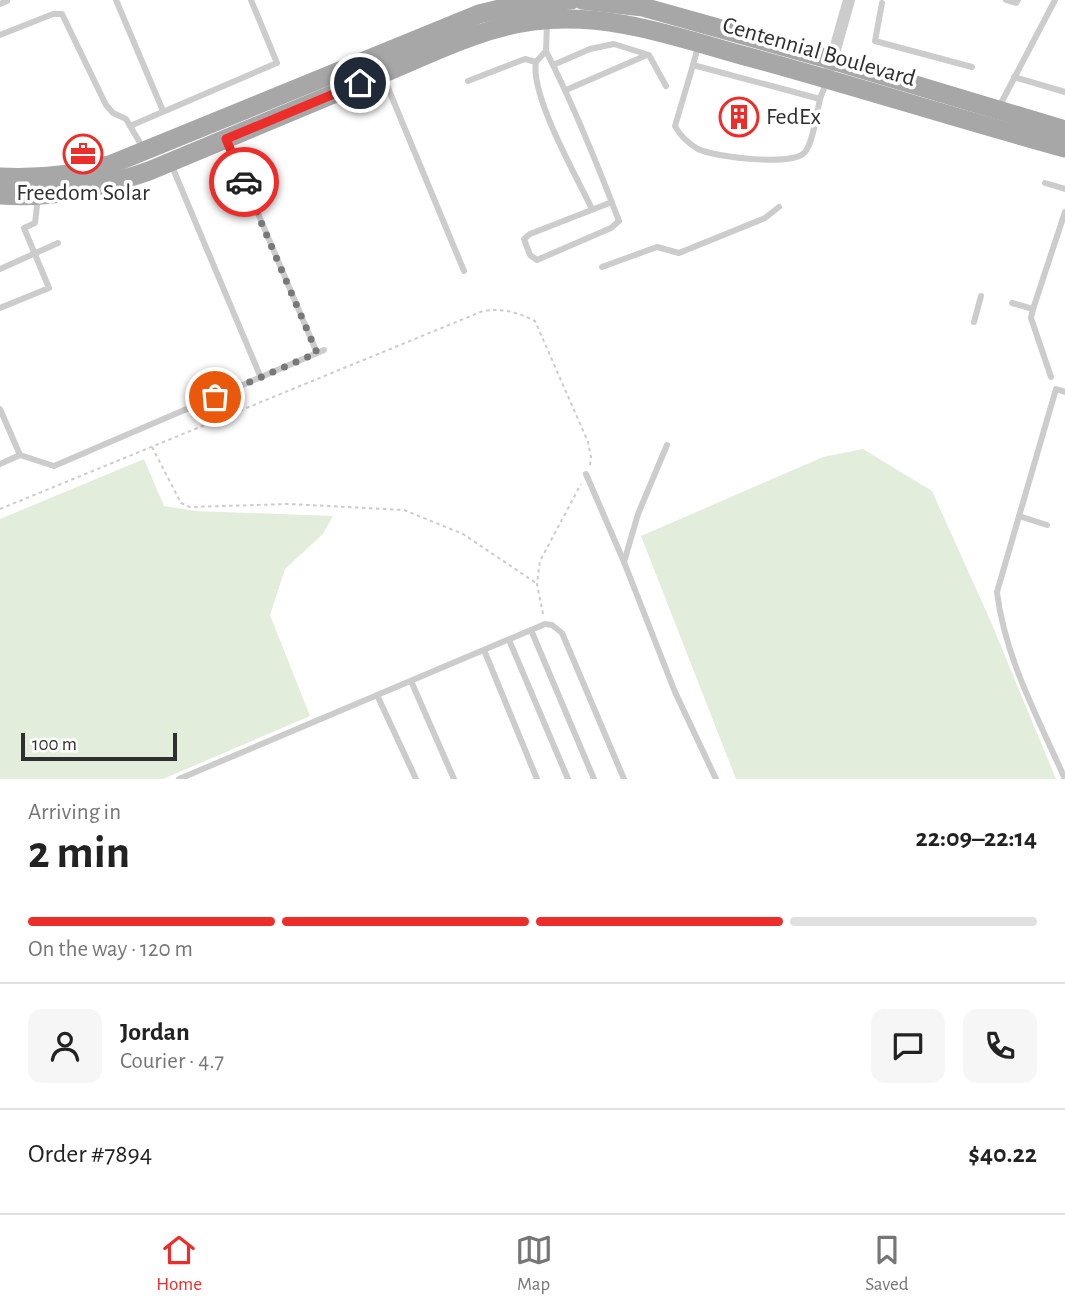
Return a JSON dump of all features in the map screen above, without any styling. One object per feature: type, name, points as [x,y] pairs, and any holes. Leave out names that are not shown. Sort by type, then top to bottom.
[{"type":"main road","name":"Centennial Boulevard","points":[[0,177],[49,177],[112,164],[450,24],[501,7],[546,7],[570,0]]},
{"type":"main road","name":"Centennial Boulevard","points":[[582,0],[634,6],[666,6],[926,109],[1065,148]]},
{"type":"main road","name":"Centennial Boulevard","points":[[546,7],[576,18],[617,22],[699,43],[830,69],[997,109],[1065,130]]},
{"type":"main road","name":"Centennial Boulevard","points":[[0,195],[81,191],[114,183],[486,33],[520,24],[546,7]]},
{"type":"street","points":[[830,69],[849,0]]},
{"type":"lane","points":[[116,0],[163,110]]},
{"type":"lane","points":[[130,126],[277,63],[251,0]]},
{"type":"lane","points":[[1006,0],[1016,3],[1018,0]]},
{"type":"lane","points":[[997,109],[1055,0]]},
{"type":"lane","points":[[881,1],[874,41],[972,68]]},
{"type":"lane","points":[[546,7],[546,51],[566,90],[612,202],[619,221],[611,228],[537,260],[530,255],[524,239],[530,234],[612,202]]},
{"type":"lane","points":[[0,35],[53,14],[62,14],[106,105],[113,113],[126,119],[144,151],[161,166],[261,378]]},
{"type":"lane","points":[[699,43],[675,126],[680,136],[700,150],[719,155],[770,160],[798,158],[807,151],[830,69]]},
{"type":"lane","points":[[553,65],[590,49],[614,44],[649,55],[666,86]]},
{"type":"lane","points":[[546,51],[536,62],[534,72],[539,96],[592,209]]},
{"type":"lane","points":[[566,90],[649,55]]},
{"type":"lane","points":[[468,81],[525,59],[536,62]]},
{"type":"lane","points":[[693,65],[820,99]]},
{"type":"lane","points":[[382,74],[464,271]]},
{"type":"lane","points":[[1014,78],[1065,93]]},
{"type":"lane","points":[[0,464],[20,455],[54,466],[321,351],[226,139]]},
{"type":"lane","points":[[1045,183],[1065,189]]},
{"type":"lane","points":[[0,308],[49,288],[24,228],[35,223],[38,195]]},
{"type":"lane","points":[[602,267],[657,247],[679,253],[765,218],[779,207]]},
{"type":"lane","points":[[1051,377],[1031,318],[1065,212]]},
{"type":"lane","points":[[0,269],[58,243]]},
{"type":"lane","points":[[974,322],[981,296]]},
{"type":"lane","points":[[1012,303],[1033,309]]},
{"type":"lane","points":[[1065,392],[1056,389],[997,592],[1001,621],[1016,667],[1065,779]]},
{"type":"lane","points":[[0,409],[20,455]]},
{"type":"lane","points":[[624,562],[638,514],[667,445]]},
{"type":"lane","points":[[586,474],[675,692],[716,779]]},
{"type":"lane","points":[[1019,516],[1047,525]]},
{"type":"lane","points":[[179,779],[545,624],[552,625],[562,633],[624,779]]},
{"type":"lane","points":[[531,631],[594,779]]},
{"type":"lane","points":[[509,640],[568,779]]},
{"type":"lane","points":[[484,650],[537,779]]},
{"type":"lane","points":[[411,681],[454,779]]},
{"type":"lane","points":[[377,695],[416,779]]},
{"type":"path","points":[[0,509],[482,311],[515,311],[535,321],[588,442],[591,457],[586,474],[540,561],[537,584],[545,624]]},
{"type":"path","points":[[151,446],[181,503],[190,508],[289,504],[404,510],[463,534],[537,584]]},
{"type":"green space","points":[[863,449],[932,491],[991,622],[1056,779],[736,779],[641,536],[823,457]]},
{"type":"green space","points":[[144,459],[164,506],[196,511],[333,516],[323,534],[285,569],[270,615],[310,716],[163,779],[0,779],[0,519]]},
{"type":"way so far","points":[[215,397],[317,353],[244,182]]},
{"type":"place","name":"FedEx","points":[[739,117]]},
{"type":"place","name":"Freedom Solar","points":[[83,154]]},
{"type":"route","points":[[244,182],[226,139],[360,83]]}]
